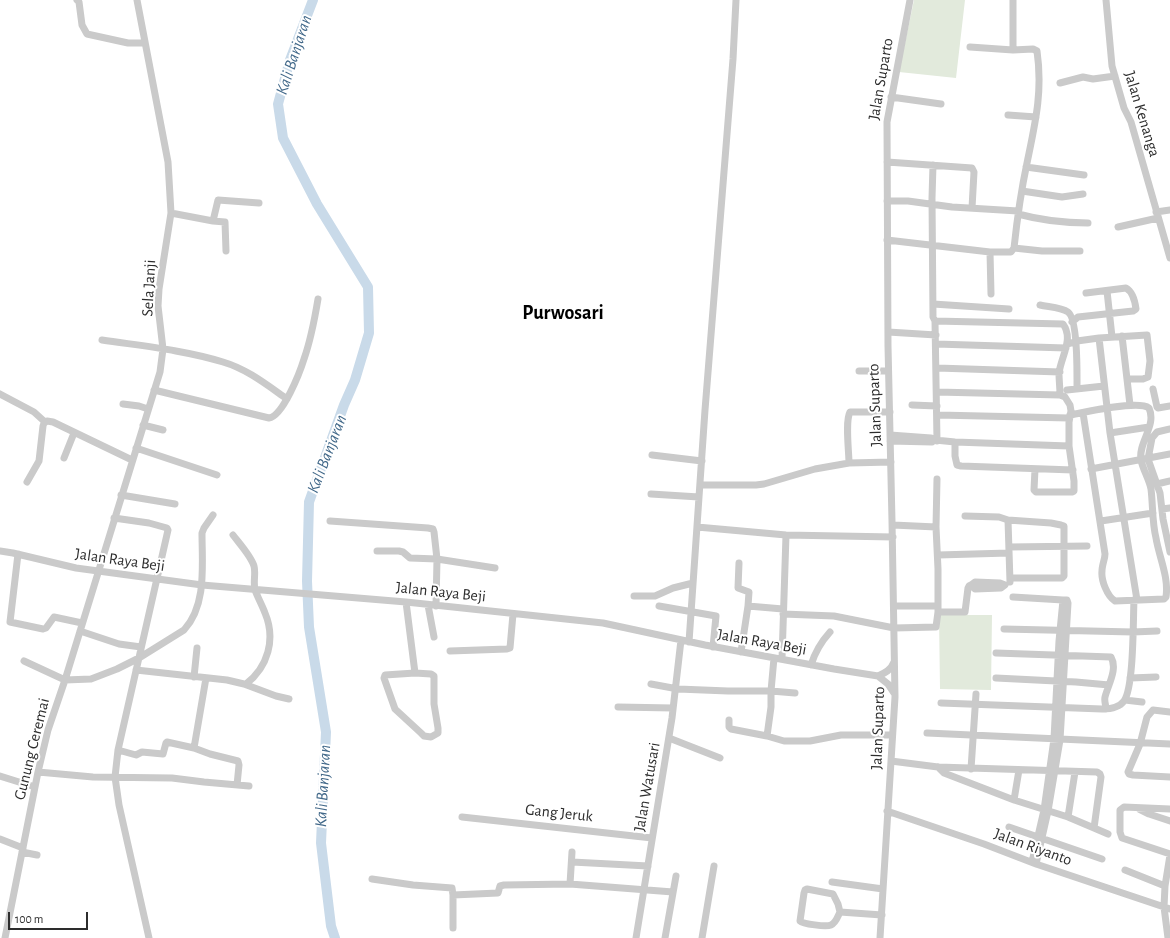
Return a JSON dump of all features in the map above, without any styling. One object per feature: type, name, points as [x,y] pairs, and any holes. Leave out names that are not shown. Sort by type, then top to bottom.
[{"type":"street","points":[[77,0],[79,2],[82,25],[87,34],[128,43],[145,43]]},
{"type":"street","name":"Sela Janji","points":[[99,571],[121,495],[160,372],[163,349],[158,306],[159,289],[171,213],[168,162],[137,0]]},
{"type":"street","points":[[689,642],[736,0]]},
{"type":"street","name":"Jalan Suparto","points":[[880,938],[895,697],[893,537],[888,371],[887,122],[910,0]]},
{"type":"street","points":[[1013,0],[1013,50]]},
{"type":"street","name":"Jalan Kenanga","points":[[1106,0],[1112,66],[1170,258]]},
{"type":"street","points":[[887,240],[990,252],[1011,252],[1014,248],[1018,213],[1040,89],[1037,51],[1034,49],[1013,50],[970,47]]},
{"type":"street","points":[[1060,83],[1083,77],[1093,79],[1115,76]]},
{"type":"street","points":[[891,97],[941,104]]},
{"type":"street","points":[[1008,115],[1036,117]]},
{"type":"street","points":[[887,162],[933,164],[969,168],[974,170],[972,208]]},
{"type":"street","points":[[933,164],[933,317],[935,321],[936,335],[938,415],[936,441]]},
{"type":"street","points":[[1026,167],[1084,175]]},
{"type":"street","points":[[1022,191],[1062,197],[1083,194]]},
{"type":"street","points":[[213,221],[218,200],[259,203]]},
{"type":"street","points":[[887,201],[1018,213],[1032,218],[1059,222],[1088,223]]},
{"type":"street","points":[[1118,227],[1170,210]]},
{"type":"street","points":[[171,213],[225,222],[226,251]]},
{"type":"street","points":[[1014,248],[1042,251],[1080,251]]},
{"type":"street","points":[[990,252],[991,294]]},
{"type":"street","points":[[1072,322],[1078,317],[1133,311],[1136,309],[1133,296],[1128,289],[1122,288],[1086,293]]},
{"type":"street","points":[[1107,291],[1112,337]]},
{"type":"street","points":[[154,390],[273,418],[287,399],[304,359],[318,299]]},
{"type":"street","points":[[933,304],[1009,309]]},
{"type":"street","points":[[1040,305],[1068,312],[1071,316],[1077,341],[1077,388]]},
{"type":"street","points":[[935,321],[1064,324],[1067,336],[1067,346],[1060,372],[1060,395]]},
{"type":"street","points":[[888,332],[936,335]]},
{"type":"street","points":[[936,344],[1067,346],[1077,341],[1145,334],[1147,336],[1150,361],[1148,377],[1143,379],[1127,379]]},
{"type":"street","points":[[1122,336],[1130,406]]},
{"type":"street","points":[[940,703],[1106,709],[1116,707],[1125,700],[1130,678],[1136,600],[1110,433],[1099,338]]},
{"type":"street","points":[[102,340],[163,349],[224,362],[254,377],[287,399]]},
{"type":"street","points":[[937,368],[1060,372]]},
{"type":"street","points":[[859,371],[888,371]]},
{"type":"street","points":[[1067,390],[1104,386]]},
{"type":"street","points":[[1153,389],[1156,406],[1158,408],[1170,406]]},
{"type":"street","points":[[937,392],[1060,395],[1065,397],[1070,405],[1069,446],[1073,470],[1074,491],[1036,492],[1034,490],[1035,469]]},
{"type":"street","points":[[0,394],[34,412],[45,422],[53,422],[132,460]]},
{"type":"street","points":[[123,404],[148,409]]},
{"type":"street","points":[[912,405],[937,406]]},
{"type":"street","points":[[938,415],[1070,416],[1083,413],[1107,409],[1130,406],[1145,405],[1149,408],[1152,419],[1143,444],[1151,489],[1156,538],[1164,568],[1167,593],[1166,597],[1160,600],[1115,600],[1110,596],[1103,581],[1102,571],[1105,554],[1083,413]]},
{"type":"street","points":[[849,463],[848,414],[850,412],[890,412]]},
{"type":"street","points":[[27,482],[39,461],[43,426],[45,422]]},
{"type":"street","points":[[143,425],[163,430]]},
{"type":"street","points":[[1110,433],[1149,427]]},
{"type":"street","points":[[1170,429],[1157,432],[1152,438],[1145,460],[1160,493],[1170,552]]},
{"type":"street","points":[[64,458],[74,433]]},
{"type":"street","points":[[890,438],[931,438],[936,441],[1069,446]]},
{"type":"street","points":[[955,442],[956,461],[957,465],[961,466],[1073,470]]},
{"type":"street","points":[[136,448],[217,475]]},
{"type":"street","points":[[1092,469],[1170,454]]},
{"type":"street","points":[[652,455],[702,461]]},
{"type":"street","points":[[700,485],[764,484],[815,469],[849,463],[891,462]]},
{"type":"street","points":[[748,606],[834,616],[894,628],[936,627],[938,609],[938,555],[936,527],[937,479]]},
{"type":"street","points":[[1157,484],[1170,481]]},
{"type":"street","points":[[651,494],[699,497]]},
{"type":"street","points":[[121,495],[175,504]]},
{"type":"street","points":[[1162,509],[1170,508]]},
{"type":"street","points":[[1101,521],[1153,513]]},
{"type":"street","points":[[24,662],[65,680],[91,679],[102,676],[177,634],[189,625],[194,616],[202,585],[202,533],[213,515]]},
{"type":"street","points":[[965,516],[999,517],[1008,520],[1063,525],[1065,528],[1064,576],[1062,578],[1011,578]]},
{"type":"street","points":[[114,518],[149,523],[167,528],[167,536],[118,750],[115,777],[119,805],[149,938]]},
{"type":"street","points":[[894,606],[965,612],[968,588],[975,582],[1000,583],[1005,585],[1010,583],[1008,520]]},
{"type":"street","points":[[330,521],[433,529],[437,559],[436,606]]},
{"type":"street","points":[[892,525],[936,527]]},
{"type":"street","points":[[697,527],[786,535],[893,537]]},
{"type":"street","points":[[233,535],[253,564],[255,589],[268,621],[269,642],[265,662],[254,678],[246,684]]},
{"type":"street","points":[[782,659],[786,535]]},
{"type":"street","points":[[938,555],[1087,546]]},
{"type":"street","name":"Jalan Raya Beji","points":[[0,551],[76,568],[157,580],[406,602],[603,623],[713,647],[878,676]]},
{"type":"street","points":[[377,551],[401,551],[410,558],[437,559],[495,568]]},
{"type":"street","points":[[18,554],[10,622],[43,629],[46,628],[54,617],[82,623]]},
{"type":"street","points":[[739,563],[738,588],[749,592],[741,652]]},
{"type":"street","name":"Gunung Ceremai","points":[[5,938],[38,772],[48,730],[99,571]]},
{"type":"street","points":[[634,596],[655,596],[673,588],[693,583]]},
{"type":"street","points":[[1012,596],[1063,600],[1063,631],[1057,739],[1046,810],[1034,863]]},
{"type":"street","points":[[406,602],[415,673]]},
{"type":"street","points":[[428,605],[434,637]]},
{"type":"street","points":[[659,606],[716,616],[713,647]]},
{"type":"street","points":[[450,651],[510,648],[513,614]]},
{"type":"street","points":[[1004,629],[1133,632],[1156,631]]},
{"type":"street","points":[[80,631],[119,644],[140,654]]},
{"type":"street","points":[[811,665],[819,646],[830,632]]},
{"type":"street","name":"Jalan Watusari","points":[[636,938],[669,738],[681,640]]},
{"type":"street","points":[[194,677],[197,648]]},
{"type":"street","points":[[996,653],[1111,657],[1113,661],[1112,676],[1105,698],[1106,709]]},
{"type":"street","points":[[895,657],[890,668],[878,676],[888,684],[895,697]]},
{"type":"street","points":[[768,736],[774,658]]},
{"type":"street","points":[[136,670],[246,684],[276,696],[290,699]]},
{"type":"street","points":[[415,673],[431,674],[434,676],[434,704],[438,733],[430,737],[421,734],[396,711],[384,678],[386,675],[415,673]]},
{"type":"street","points":[[1130,678],[1156,677]]},
{"type":"street","points":[[194,748],[206,678]]},
{"type":"street","points":[[996,678],[1109,685]]},
{"type":"street","points":[[651,684],[676,688],[795,693]]},
{"type":"street","points":[[971,768],[976,694]]},
{"type":"street","points":[[1125,700],[1142,702]]},
{"type":"street","points":[[618,707],[673,708]]},
{"type":"street","points":[[1170,712],[1153,710],[1150,712],[1147,717],[1140,744],[1128,772],[1129,774],[1133,775],[1170,777]]},
{"type":"street","points":[[730,720],[729,727],[731,729],[768,736],[784,742],[800,742],[840,735],[892,735]]},
{"type":"street","points":[[927,733],[1140,744],[1170,744]]},
{"type":"street","points":[[669,738],[720,758]]},
{"type":"street","points":[[118,750],[136,755],[141,752],[163,754],[167,742],[194,748],[210,754],[238,761],[237,785]]},
{"type":"street","points":[[891,761],[938,767],[1097,772],[1101,777],[1094,828]]},
{"type":"street","points":[[938,767],[944,773],[1014,800],[1068,817],[1108,834]]},
{"type":"street","points":[[1014,800],[1019,770]]},
{"type":"street","points":[[38,772],[93,777],[172,778],[249,786]]},
{"type":"street","points":[[1068,817],[1075,772]]},
{"type":"street","points":[[0,776],[35,787]]},
{"type":"street","points":[[1168,938],[1165,886],[1170,854],[1121,837],[1120,810],[1124,807],[1170,809]]},
{"type":"street","points":[[1136,808],[1170,821]]},
{"type":"street","name":"Jalan Riyanto","points":[[888,810],[1034,863],[1167,908]]},
{"type":"street","name":"Gang Jeruk","points":[[462,817],[652,838]]},
{"type":"street","points":[[1009,827],[1102,859]]},
{"type":"street","points":[[0,839],[22,850],[37,855]]},
{"type":"street","points":[[570,884],[572,852]]},
{"type":"street","points":[[572,862],[648,866]]},
{"type":"street","points":[[702,938],[714,866]]},
{"type":"street","points":[[1125,870],[1165,886]]},
{"type":"street","points":[[665,938],[676,876]]},
{"type":"street","points":[[372,879],[413,885],[451,888],[453,894],[453,928]]},
{"type":"street","points":[[832,882],[883,889]]},
{"type":"street","points":[[453,894],[496,894],[500,886],[504,885],[570,884],[673,892]]},
{"type":"street","points":[[807,889],[833,894],[840,912],[834,923],[829,925],[803,923],[800,921],[805,890],[807,889]]},
{"type":"street","points":[[840,912],[882,915]]},
{"type":"shaded area","points":[[914,0],[965,0],[956,78],[899,72]]},
{"type":"shaded area","points":[[939,615],[992,615],[991,690],[940,689]]},
{"type":"waterway","name":"Kali Banjaran","points":[[313,0],[290,60],[278,104],[283,138],[317,204],[368,287],[369,333],[355,380],[344,405],[309,502],[307,581],[309,627],[326,732],[321,843],[331,926],[335,938]]},
{"type":"district","name":"Purwosari","points":[[563,313]]}]
